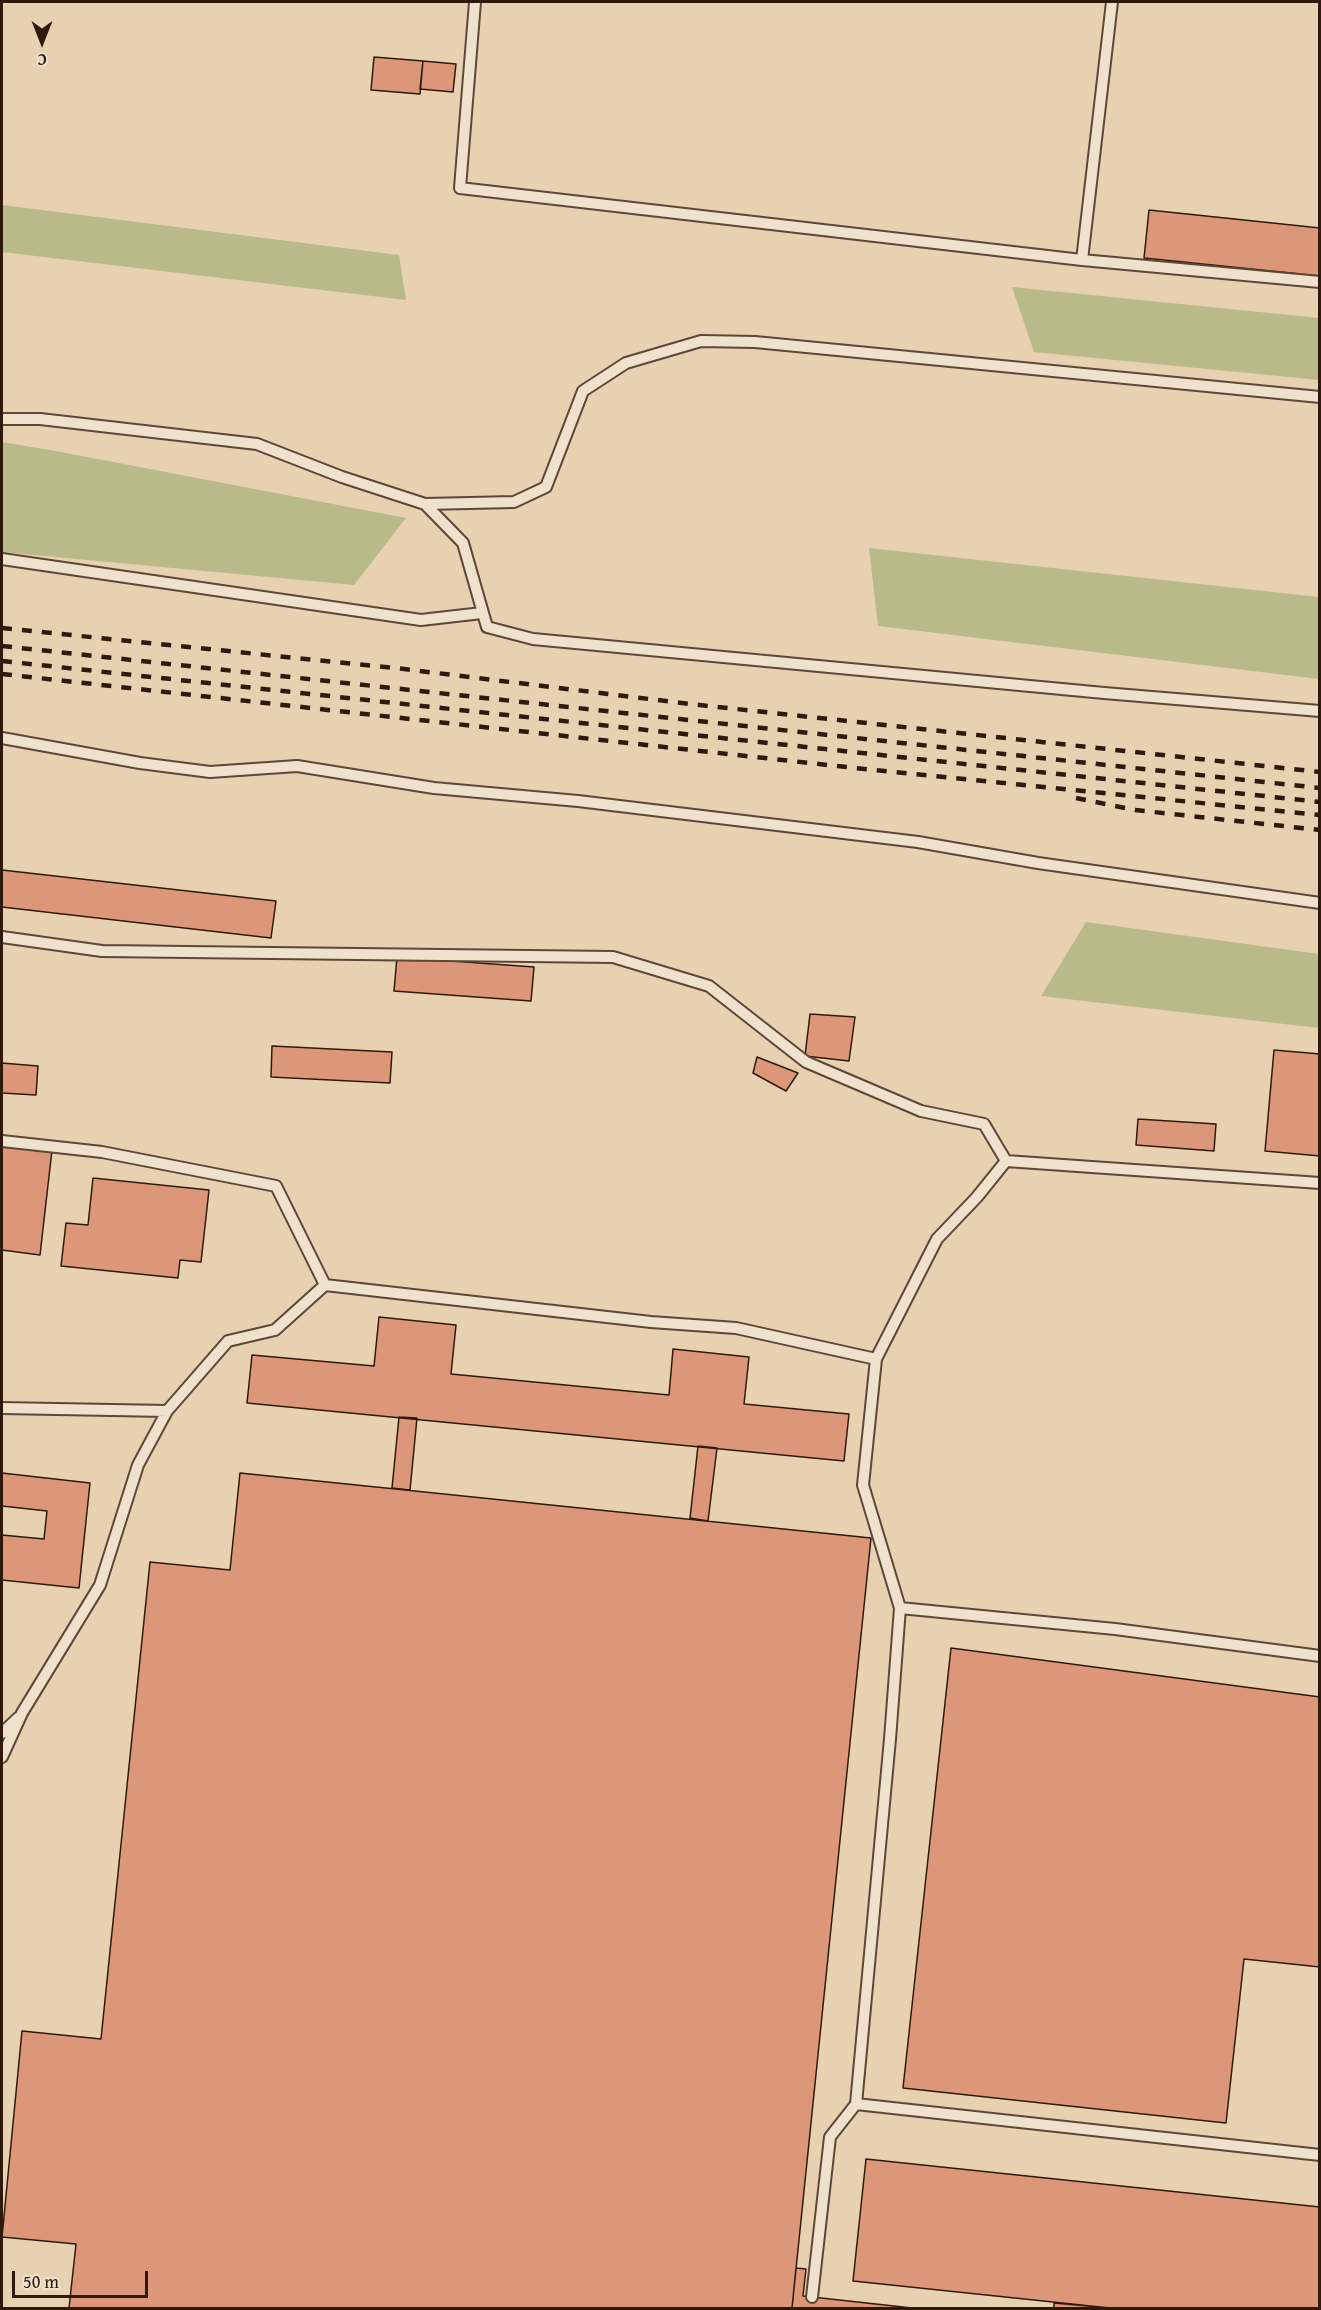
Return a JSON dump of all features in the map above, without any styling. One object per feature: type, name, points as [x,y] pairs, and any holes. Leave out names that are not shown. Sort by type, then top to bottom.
[{"type":"lane","points":[[475,2],[460,188],[1082,260],[1320,282]]},
{"type":"lane","points":[[1082,260],[1112,2]]},
{"type":"lane","points":[[2,419],[40,419],[257,444],[342,477],[425,504],[514,502],[546,487],[583,391],[626,363],[701,341],[767,343],[1320,397]]},
{"type":"lane","points":[[425,504],[463,543],[487,627],[533,639],[1320,711]]},
{"type":"lane","points":[[2,560],[422,620],[482,612]]},
{"type":"lane","points":[[2,738],[140,763],[210,771],[297,766],[434,788],[578,801],[907,841],[1038,863],[1320,903]]},
{"type":"lane","points":[[2,937],[102,951],[613,957],[709,986],[806,1062],[921,1111],[984,1124],[1006,1161]]},
{"type":"lane","points":[[2,1141],[102,1152],[276,1186],[325,1285]]},
{"type":"lane","points":[[1006,1161],[1320,1183]]},
{"type":"lane","points":[[812,2297],[830,2137],[856,2104],[900,1608],[863,1485],[876,1359],[937,1239],[977,1197],[1006,1161]]},
{"type":"lane","points":[[2,1757],[22,1713],[100,1585],[138,1465],[167,1412],[228,1341],[275,1330],[325,1285],[651,1322],[736,1328],[876,1359]]},
{"type":"lane","points":[[2,1408],[167,1412]]},
{"type":"lane","points":[[900,1608],[1115,1629],[1320,1656]]},
{"type":"lane","points":[[2,1733],[22,1713]]},
{"type":"lane","points":[[856,2104],[1320,2155]]},
{"type":"green space","points":[[2,205],[399,255],[406,300],[2,252]]},
{"type":"green space","points":[[1012,287],[1319,318],[1319,380],[1034,352]]},
{"type":"green space","points":[[2,442],[406,518],[354,585],[2,552]]},
{"type":"green space","points":[[869,548],[1319,597],[1319,679],[878,626]]},
{"type":"green space","points":[[1086,922],[1319,954],[1319,1028],[1041,996]]},
{"type":"building","points":[[374,57],[423,61],[420,94],[371,90]]},
{"type":"building","points":[[423,61],[456,64],[453,92],[420,89]]},
{"type":"building","points":[[1149,210],[1320,228],[1320,276],[1144,258]]},
{"type":"building","points":[[2,870],[276,901],[271,938],[2,907]]},
{"type":"building","points":[[397,957],[534,967],[531,1001],[394,991]]},
{"type":"building","points":[[810,1014],[855,1017],[849,1061],[805,1056]]},
{"type":"building","points":[[272,1046],[392,1052],[390,1083],[271,1077]]},
{"type":"building","points":[[1274,1050],[1320,1054],[1320,1156],[1265,1151]]},
{"type":"building","points":[[757,1057],[798,1073],[786,1091],[753,1073]]},
{"type":"building","points":[[2,1063],[38,1066],[36,1095],[2,1093]]},
{"type":"building","points":[[1138,1119],[1216,1124],[1214,1151],[1136,1145]]},
{"type":"building","points":[[2,1144],[52,1150],[40,1255],[2,1250]]},
{"type":"building","points":[[93,1178],[209,1190],[201,1262],[180,1260],[178,1278],[61,1266],[66,1223],[88,1225]]},
{"type":"building","points":[[379,1317],[456,1325],[451,1374],[669,1395],[673,1349],[749,1357],[744,1404],[849,1414],[844,1461],[247,1403],[252,1355],[374,1366]]},
{"type":"building","points":[[399,1417],[417,1418],[410,1490],[392,1488]]},
{"type":"building","points":[[698,1446],[717,1448],[708,1521],[690,1518]]},
{"type":"building","points":[[2,1473],[90,1483],[79,1588],[2,1580],[2,1535],[44,1539],[47,1511],[2,1506]]},
{"type":"building","points":[[240,1473],[871,1538],[792,2308],[69,2308],[76,2244],[2,2237],[22,2031],[101,2039],[150,1562],[230,1570]]},
{"type":"building","points":[[951,1648],[1320,1697],[1320,1967],[1244,1959],[1226,2123],[903,2088]]},
{"type":"building","points":[[866,2159],[1320,2207],[1320,2308],[1110,2308],[853,2281]]},
{"type":"building","points":[[796,2268],[806,2269],[803,2296],[912,2308],[792,2308]]},
{"type":"building","points":[[1054,2303],[1110,2308],[1054,2308]]},
{"type":"railway","points":[[2,628],[404,669],[690,704],[1320,772]]},
{"type":"railway","points":[[2,646],[1320,788]]},
{"type":"railway","points":[[2,661],[1320,802]]},
{"type":"railway","points":[[2,674],[855,768],[1320,815]]},
{"type":"railway","points":[[1076,798],[1135,810],[1320,830]]}]
